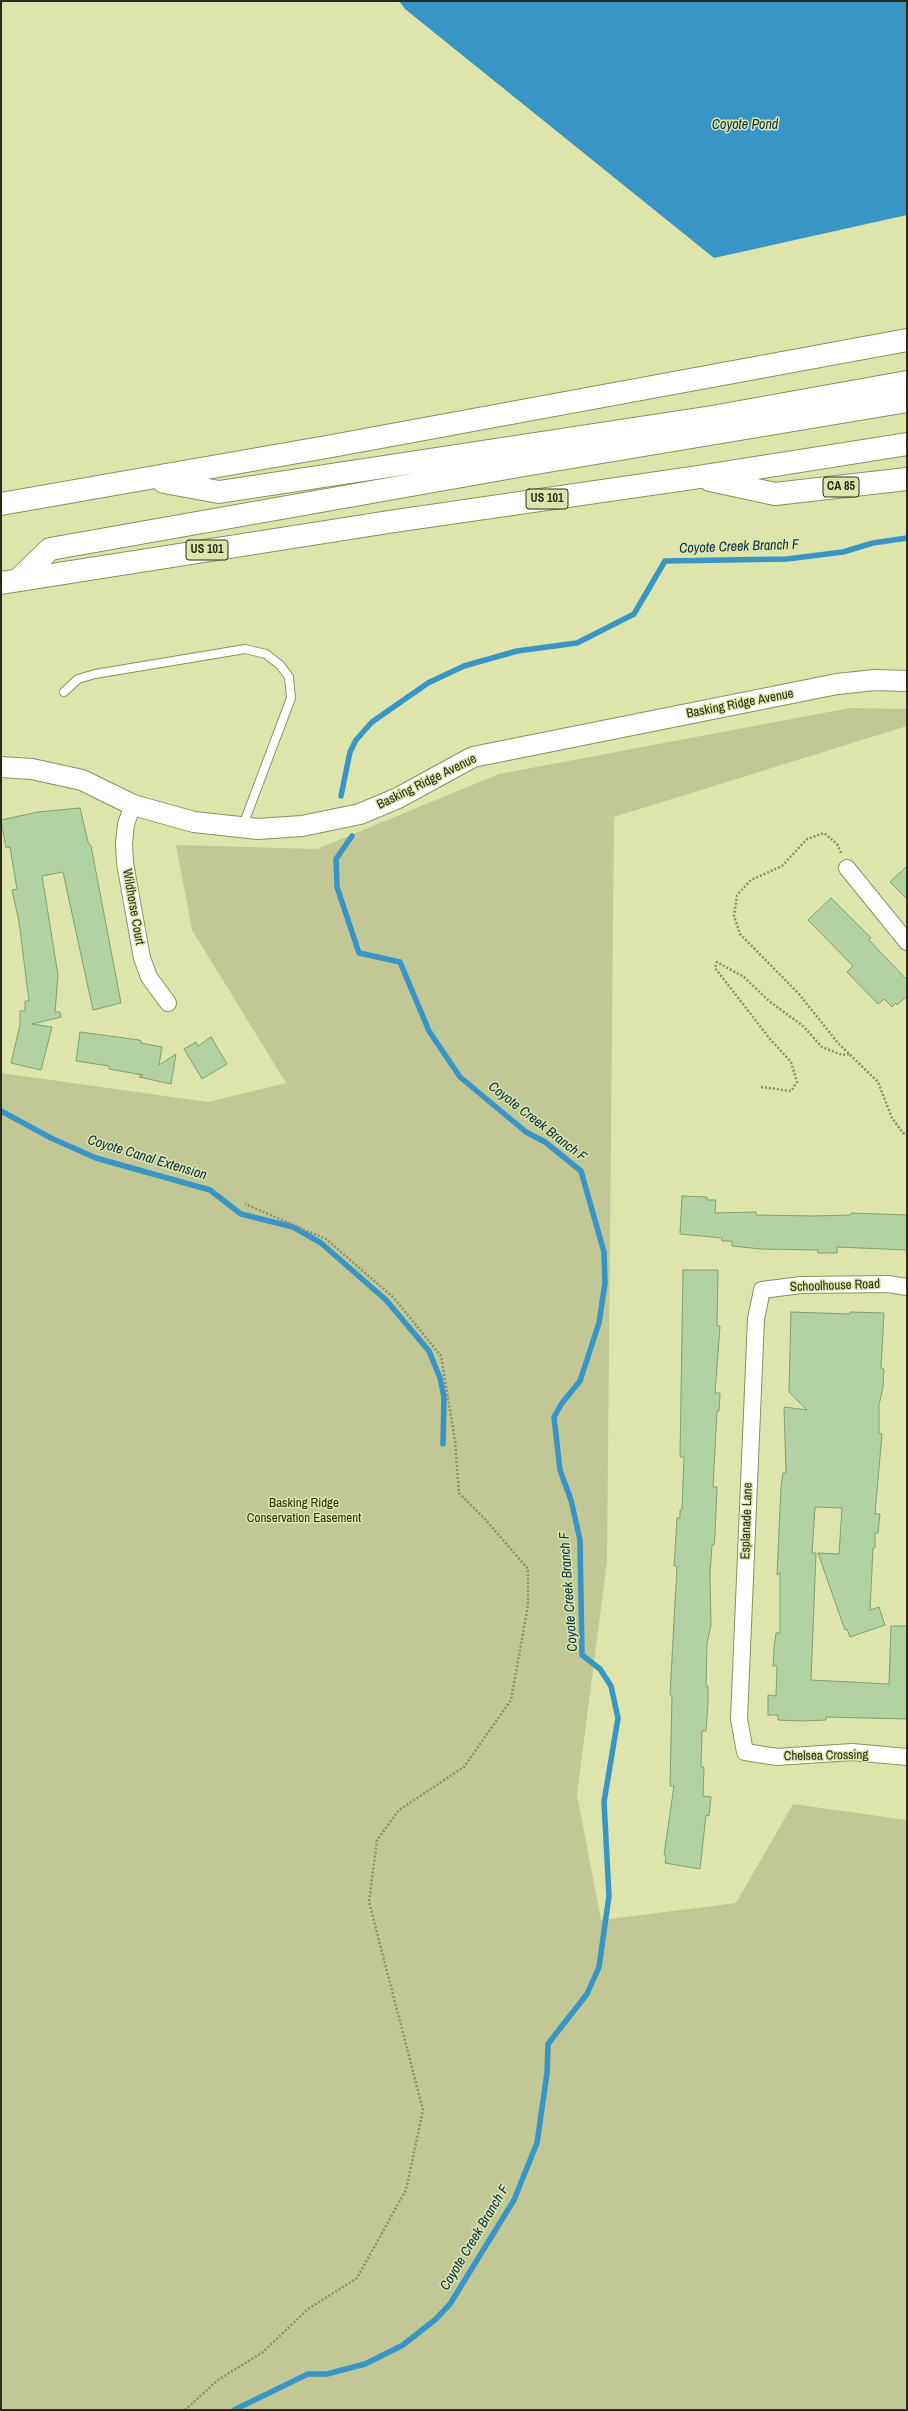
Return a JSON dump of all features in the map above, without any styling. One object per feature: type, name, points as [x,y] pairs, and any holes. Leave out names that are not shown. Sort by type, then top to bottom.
[{"type":"highway","points":[[1,504],[151,479],[907,340]]},
{"type":"highway","points":[[151,479],[219,492],[712,417],[907,382]]},
{"type":"highway","points":[[10,582],[50,549],[524,465],[907,401]]},
{"type":"highway","name":"US 101","points":[[10,582],[395,521],[699,477],[907,444]]},
{"type":"highway","name":"CA 85","points":[[699,477],[775,494],[907,479]]},
{"type":"street","name":"Basking Ridge Avenue","points":[[1,767],[32,768],[82,780],[133,805],[194,822],[241,828],[302,826],[360,814],[398,798],[473,757],[837,684],[875,680],[907,681]]},
{"type":"street","name":"Wildhorse Court","points":[[133,805],[126,824],[124,843],[125,863],[135,921],[142,958],[150,977],[168,1003]]},
{"type":"street","points":[[847,868],[907,942]]},
{"type":"street","name":"Schoolhouse Road","points":[[762,1290],[801,1285],[888,1284],[907,1287]]},
{"type":"street","name":"Esplanade Lane","points":[[745,1752],[739,1719],[756,1319],[762,1290]]},
{"type":"street","name":"Chelsea Crossing","points":[[745,1752],[777,1757],[852,1752],[907,1757]]},
{"type":"lane","points":[[64,692],[78,679],[94,674],[246,649],[266,654],[280,665],[289,677],[291,698],[241,828]]},
{"type":"path","points":[[847,868],[837,844],[824,833],[806,839],[782,866],[751,880],[737,895],[734,916],[740,934],[799,994],[849,1054],[878,1082],[892,1118],[903,1132],[907,1133]]},
{"type":"path","points":[[761,1087],[791,1091],[797,1082],[791,1062],[770,1039],[715,968],[717,962],[744,977],[769,1001],[803,1026],[822,1047],[842,1056],[849,1054]]},
{"type":"path","points":[[185,2410],[218,2380],[263,2352],[308,2309],[357,2278],[406,2190],[423,2110],[369,1902],[376,1840],[399,1810],[464,1767],[511,1700],[528,1605],[528,1570],[486,1520],[459,1493],[454,1441],[440,1356],[394,1298],[326,1239],[245,1204]]},
{"type":"green space","name":"Basking Ridge Conservation Easement","points":[[850,708],[907,709],[907,726],[614,817],[607,1561],[577,1795],[601,1920],[736,1903],[793,1804],[907,1820],[907,2410],[1,2410],[1,1073],[208,1102],[286,1083],[192,930],[176,845],[317,849],[499,774]]},
{"type":"water","name":"Coyote Pond","points":[[399,1],[907,1],[907,215],[714,258],[405,9]]},
{"type":"building","points":[[80,808],[88,842],[91,846],[121,1003],[93,1010],[63,872],[42,876],[58,975],[55,1012],[60,1012],[61,1017],[32,1024],[52,1027],[41,1070],[11,1063],[20,1025],[20,1011],[25,1011],[25,1001],[29,1001],[19,922],[12,890],[17,889],[10,847],[6,848],[1,820],[38,812]]},
{"type":"building","points":[[907,866],[907,899],[890,882]]},
{"type":"building","points":[[831,898],[871,938],[869,940],[907,980],[907,996],[897,1005],[896,1003],[892,1007],[884,999],[878,1004],[847,972],[853,966],[808,920]]},
{"type":"building","points":[[80,1032],[139,1040],[141,1043],[162,1047],[159,1065],[176,1054],[171,1084],[139,1077],[143,1075],[109,1069],[109,1066],[76,1061]]},
{"type":"building","points":[[211,1037],[227,1064],[202,1079],[184,1049],[196,1042],[198,1046]]},
{"type":"building","points":[[682,1196],[707,1197],[707,1200],[716,1200],[715,1213],[756,1212],[756,1215],[814,1216],[851,1215],[851,1213],[907,1215],[907,1250],[837,1247],[837,1253],[818,1253],[818,1250],[761,1249],[732,1246],[732,1241],[722,1241],[722,1238],[680,1234]]},
{"type":"building","points":[[683,1270],[718,1270],[717,1326],[720,1326],[715,1393],[720,1393],[719,1411],[717,1411],[713,1487],[717,1487],[715,1535],[714,1545],[712,1545],[710,1574],[711,1625],[707,1643],[706,1686],[708,1686],[708,1705],[706,1731],[702,1731],[701,1767],[704,1767],[703,1796],[711,1797],[709,1816],[706,1815],[700,1869],[665,1863],[666,1855],[664,1855],[674,1786],[670,1786],[672,1695],[670,1695],[677,1566],[674,1566],[677,1518],[680,1518],[680,1510],[682,1510],[684,1457],[680,1457]]},
{"type":"building","points":[[791,1312],[850,1314],[850,1312],[884,1313],[881,1368],[884,1369],[883,1387],[879,1405],[879,1433],[882,1434],[875,1514],[880,1514],[878,1533],[875,1533],[875,1548],[873,1548],[870,1610],[879,1607],[885,1625],[850,1637],[847,1629],[845,1630],[818,1553],[839,1554],[842,1508],[815,1507],[812,1553],[816,1553],[811,1680],[889,1684],[891,1626],[907,1626],[907,1719],[826,1717],[826,1720],[802,1721],[778,1720],[778,1715],[768,1715],[768,1695],[776,1696],[777,1666],[773,1666],[774,1648],[776,1633],[780,1633],[780,1573],[777,1575],[781,1487],[783,1473],[786,1473],[784,1407],[807,1410],[789,1392]]},
{"type":"waterway","name":"Coyote Creek Branch F","points":[[341,796],[350,752],[356,740],[372,722],[428,683],[464,666],[517,651],[577,643],[634,614],[665,561],[787,559],[843,552],[873,543],[907,538]]},
{"type":"waterway","name":"Coyote Creek Branch F","points":[[234,2410],[308,2374],[327,2374],[365,2364],[403,2345],[436,2319],[450,2304],[514,2200],[537,2143],[547,2073],[548,2044],[587,1994],[599,1967],[609,1896],[604,1802],[618,1718],[611,1686],[600,1669],[582,1655],[580,1540],[571,1500],[560,1470],[554,1417],[562,1403],[580,1381],[599,1323],[605,1283],[604,1252],[581,1171],[545,1142],[526,1132],[460,1077],[429,1031],[400,962],[359,953],[337,887],[336,859],[352,836]]},
{"type":"waterway","name":"Coyote Canal Extension","points":[[1,1111],[51,1138],[96,1158],[210,1190],[241,1214],[293,1227],[321,1243],[386,1300],[429,1351],[440,1378],[444,1397],[443,1444]]}]
